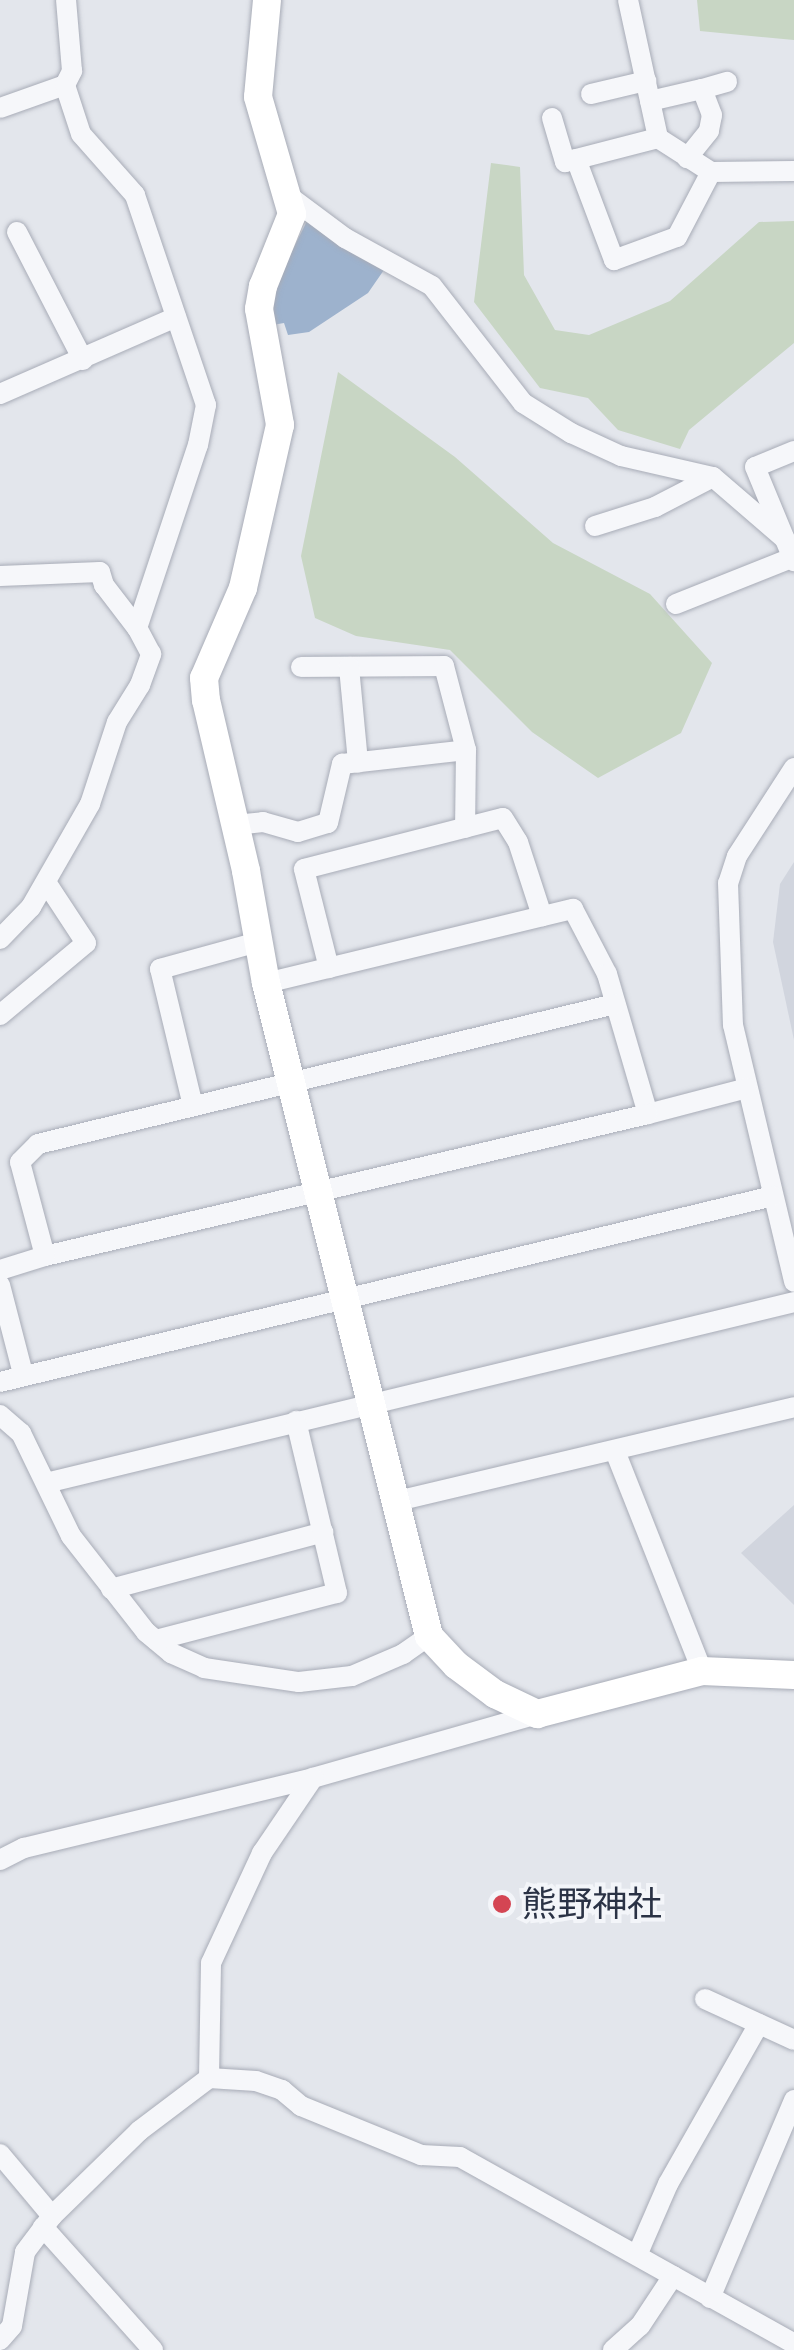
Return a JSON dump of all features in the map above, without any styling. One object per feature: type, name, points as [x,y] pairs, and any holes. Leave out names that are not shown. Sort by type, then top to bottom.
[{"type":"street","points":[[0,108],[65,85],[72,71],[66,0]]},
{"type":"street","points":[[267,0],[258,97],[292,214],[263,286],[259,309],[280,410],[276,454],[243,588],[204,678],[266,983],[429,1636],[456,1666],[495,1694],[537,1714]]},
{"type":"street","points":[[628,0],[658,138],[711,172],[794,172]]},
{"type":"street","points":[[592,94],[702,89],[727,82]]},
{"type":"street","points":[[65,85],[81,134],[135,195],[206,405],[198,444],[137,628]]},
{"type":"street","points":[[687,158],[709,130],[712,115],[702,89]]},
{"type":"street","points":[[552,118],[565,162],[658,138]]},
{"type":"street","points":[[576,159],[614,260],[678,237],[711,172]]},
{"type":"street","points":[[290,197],[345,238],[432,286],[524,403],[571,433],[621,456],[714,477],[791,553]]},
{"type":"street","points":[[16,232],[83,360]]},
{"type":"street","points":[[0,394],[176,318]]},
{"type":"street","points":[[791,553],[755,467],[794,451]]},
{"type":"street","points":[[594,526],[655,507],[714,477]]},
{"type":"street","points":[[676,604],[791,553]]},
{"type":"street","points":[[0,576],[100,572],[104,586],[137,628],[151,654],[140,685],[117,722],[90,804],[30,907],[0,940]]},
{"type":"street","points":[[301,667],[444,666],[466,750],[465,828]]},
{"type":"street","points":[[348,667],[358,763]]},
{"type":"street","points":[[235,825],[263,822],[298,832],[328,823],[342,764],[466,750]]},
{"type":"street","points":[[794,768],[737,856],[728,884],[733,1024],[794,1282]]},
{"type":"street","points":[[328,968],[304,869],[503,818],[518,842],[542,916]]},
{"type":"street","points":[[0,1015],[86,943],[46,882]]},
{"type":"street","points":[[266,983],[573,909],[606,974],[648,1114]]},
{"type":"street","points":[[193,1106],[160,968],[258,942]]},
{"type":"street","points":[[44,1256],[20,1162],[38,1144],[616,1004]]},
{"type":"street","points":[[0,1270],[44,1256],[747,1088]]},
{"type":"street","points":[[0,1382],[773,1196]]},
{"type":"street","points":[[0,1286],[24,1374]]},
{"type":"street","points":[[46,1483],[794,1302]]},
{"type":"street","points":[[393,1502],[794,1407]]},
{"type":"street","points":[[0,1414],[21,1434],[71,1536],[111,1589],[156,1640],[204,1668],[299,1682],[352,1676],[404,1654],[429,1636]]},
{"type":"street","points":[[156,1640],[337,1593],[296,1422]]},
{"type":"street","points":[[614,1451],[702,1672]]},
{"type":"street","points":[[111,1589],[322,1532]]},
{"type":"street","points":[[0,1860],[24,1848],[313,1778],[702,1672],[794,1675]]},
{"type":"street","points":[[210,2078],[212,1962],[262,1853],[313,1778]]},
{"type":"street","points":[[705,1999],[794,2040]]},
{"type":"street","points":[[638,2253],[668,2184],[759,2024]]},
{"type":"street","points":[[0,2340],[12,2326],[25,2252],[47,2222],[139,2131],[210,2078],[256,2081],[282,2090],[301,2106],[421,2155],[460,2157],[638,2253],[794,2344]]},
{"type":"street","points":[[710,2298],[794,2100]]},
{"type":"street","points":[[0,2154],[47,2222],[153,2350]]},
{"type":"street","points":[[612,2350],[640,2326],[674,2276]]},
{"type":"shaded area","points":[[794,862],[794,1040],[773,942],[780,884]]},
{"type":"shaded area","points":[[794,1505],[794,1605],[741,1553]]},
{"type":"green space","points":[[697,0],[794,0],[794,40],[700,31]]},
{"type":"green space","points":[[491,163],[520,167],[524,275],[555,330],[589,335],[670,301],[759,222],[794,221],[794,343],[689,430],[680,449],[618,430],[588,398],[540,388],[474,302]]},
{"type":"green space","points":[[338,372],[455,457],[553,543],[650,594],[712,663],[681,733],[598,778],[532,732],[450,650],[356,636],[315,618],[301,556]]},
{"type":"water","points":[[310,215],[386,267],[368,293],[309,332],[288,335],[284,323],[272,325],[271,305],[276,283]]},
{"type":"place","name":"熊野神社","points":[[502,1904]]}]
